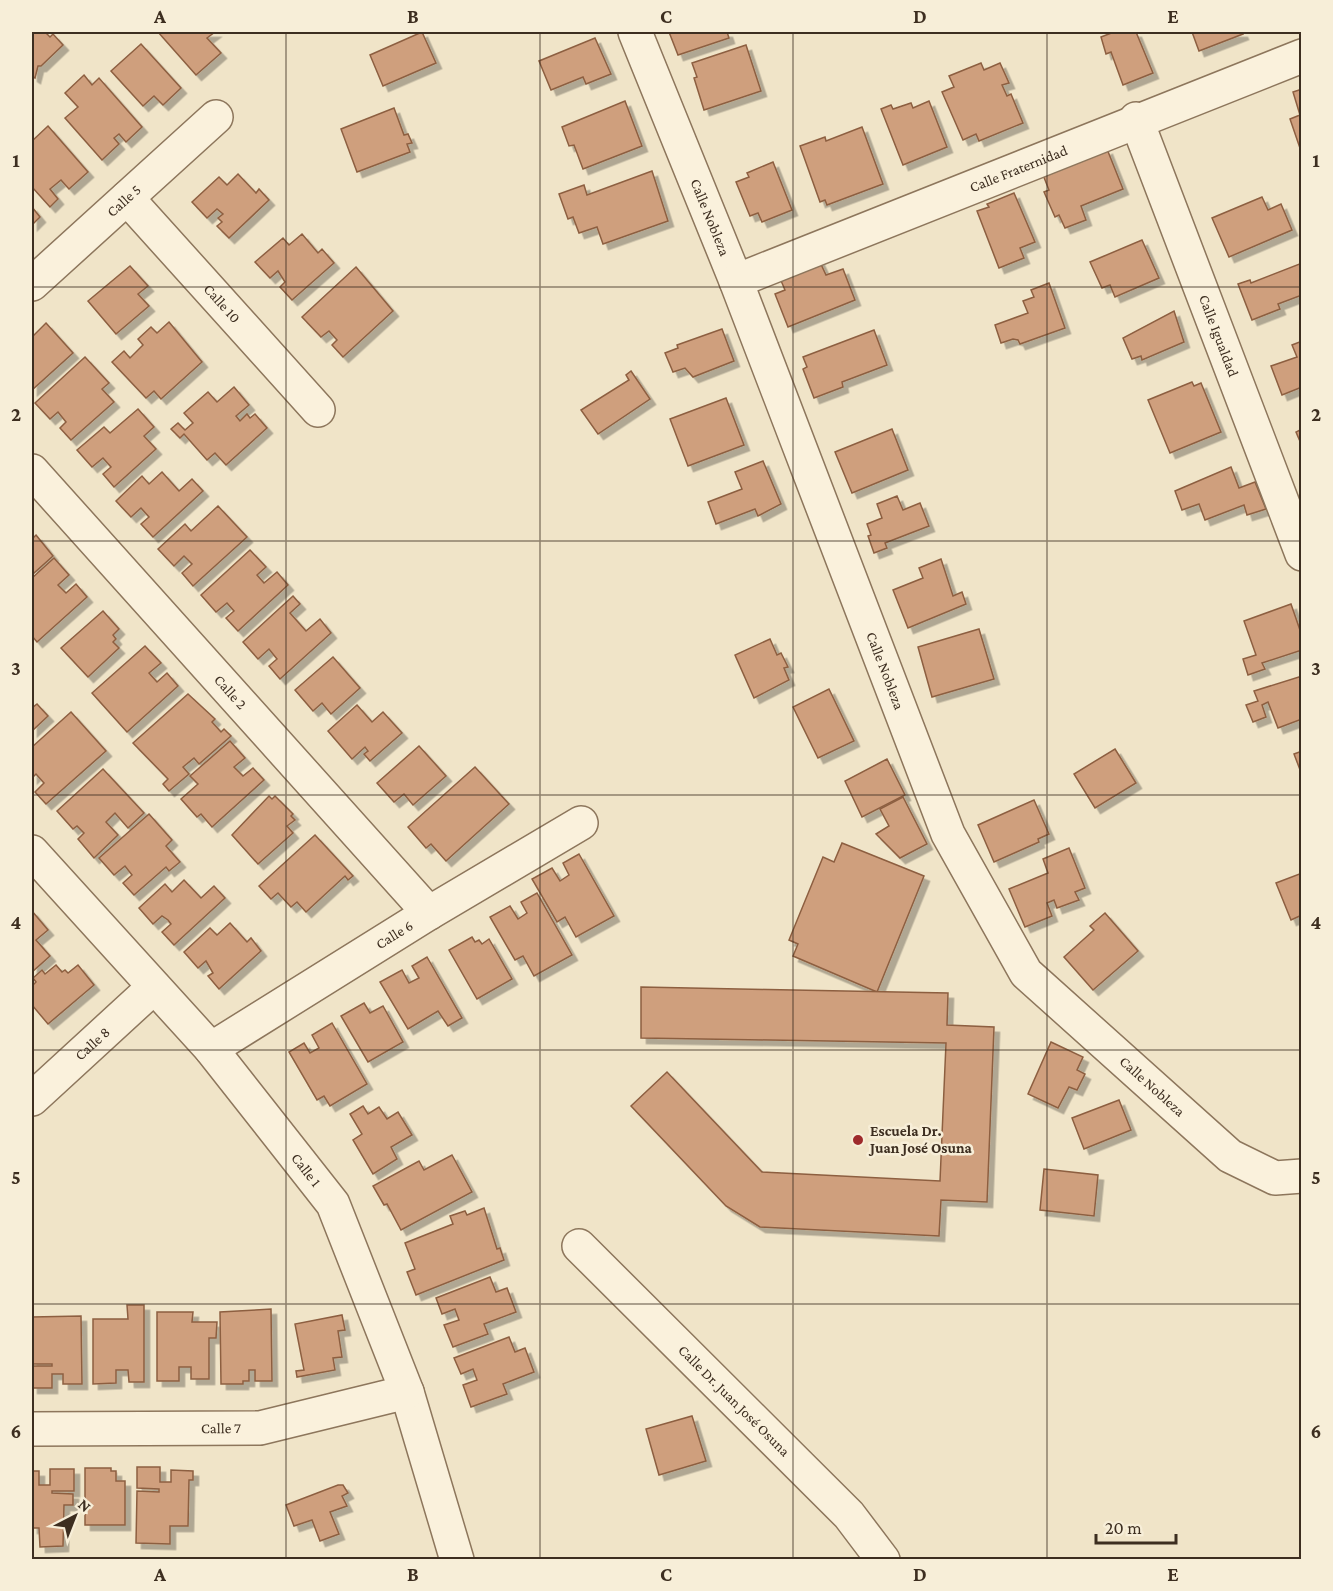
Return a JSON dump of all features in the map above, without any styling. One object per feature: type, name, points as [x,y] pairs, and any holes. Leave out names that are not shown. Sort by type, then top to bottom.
[{"type":"street","name":"Calle Nobleza","points":[[636,32],[736,281],[948,834],[1026,972],[1230,1156],[1275,1178],[1302,1176]]},
{"type":"street","name":"Calle Fraternidad","points":[[736,281],[1136,119],[1302,56]]},
{"type":"street","name":"Calle 5","points":[[32,284],[216,117]]},
{"type":"street","name":"Calle Igualdad","points":[[1136,119],[1302,554]]},
{"type":"street","name":"Calle 10","points":[[127,198],[167,246],[318,410]]},
{"type":"street","name":"Calle 2","points":[[32,471],[429,913]]},
{"type":"street","name":"Calle 6","points":[[211,1049],[429,913],[581,823]]},
{"type":"street","name":"Calle 1","points":[[32,852],[211,1049],[333,1204],[407,1392],[457,1560]]},
{"type":"street","name":"Calle 8","points":[[32,1100],[154,987]]},
{"type":"street","name":"Calle Dr. Juan José Osuna","points":[[579,1246],[849,1515],[883,1560]]},
{"type":"street","name":"Calle 7","points":[[32,1429],[260,1428],[407,1392]]},
{"type":"building","points":[[32,32],[45,32],[50,37],[53,34],[63,45],[41,66],[38,66],[35,78],[32,76]]},
{"type":"building","points":[[158,32],[215,32],[207,38],[221,53],[196,75]]},
{"type":"building","points":[[422,32],[436,63],[383,86],[370,55]]},
{"type":"building","points":[[669,32],[727,32],[729,38],[678,55]]},
{"type":"building","points":[[1114,32],[1136,32],[1153,73],[1123,85],[1111,52],[1106,54],[1101,37]]},
{"type":"building","points":[[1192,32],[1242,32],[1243,34],[1199,51]]},
{"type":"building","points":[[595,38],[611,74],[586,84],[583,77],[551,90],[539,61]]},
{"type":"building","points":[[141,44],[181,88],[163,105],[154,96],[143,106],[111,71]]},
{"type":"building","points":[[746,45],[761,91],[704,110],[692,63]]},
{"type":"building","points":[[981,63],[984,70],[1000,63],[1009,83],[1002,85],[1007,96],[1011,94],[1023,123],[979,141],[976,134],[963,140],[942,92],[954,87],[949,76]]},
{"type":"building","points":[[84,75],[92,85],[99,78],[142,127],[126,142],[119,134],[114,138],[119,144],[102,160],[65,118],[78,107],[65,93]]},
{"type":"building","points":[[1302,89],[1302,154],[1290,119],[1300,115],[1293,92]]},
{"type":"building","points":[[625,101],[642,146],[583,169],[574,145],[569,146],[562,127]]},
{"type":"building","points":[[929,101],[947,147],[903,165],[881,109],[891,105],[893,109],[911,103],[913,108]]},
{"type":"building","points":[[394,108],[404,135],[408,134],[412,143],[407,144],[410,152],[357,172],[341,129]]},
{"type":"building","points":[[48,126],[88,172],[69,189],[61,180],[50,189],[58,199],[50,207],[32,187],[32,141]]},
{"type":"building","points":[[862,127],[883,184],[827,205],[825,200],[820,202],[800,146],[825,137],[826,141]]},
{"type":"building","points":[[1107,149],[1123,189],[1081,206],[1086,220],[1065,228],[1059,215],[1055,217],[1044,192],[1049,190],[1043,175]]},
{"type":"building","points":[[773,162],[792,210],[762,222],[758,213],[750,216],[736,182],[749,177],[747,173]]},
{"type":"building","points":[[652,171],[668,221],[603,244],[597,227],[579,233],[573,217],[568,219],[559,194],[584,185],[587,195]]},
{"type":"building","points":[[238,174],[256,193],[259,189],[269,200],[229,238],[217,226],[222,222],[218,218],[223,214],[217,209],[207,218],[192,202],[219,177],[227,185]]},
{"type":"building","points":[[1014,193],[1035,242],[1020,248],[1024,258],[999,268],[977,211],[989,207],[987,204]]},
{"type":"building","points":[[1262,197],[1268,210],[1281,204],[1292,230],[1229,257],[1212,218]]},
{"type":"building","points":[[32,207],[40,217],[32,225]]},
{"type":"building","points":[[302,234],[318,253],[322,249],[334,263],[292,300],[280,287],[285,282],[278,271],[270,278],[255,262],[283,238],[289,245]]},
{"type":"building","points":[[1142,240],[1159,278],[1115,297],[1110,285],[1102,288],[1090,262]]},
{"type":"building","points":[[819,260],[826,275],[843,269],[855,300],[788,327],[775,294],[785,290],[779,276]]},
{"type":"building","points":[[1302,263],[1302,295],[1278,304],[1280,309],[1252,320],[1238,284],[1250,280],[1251,283]]},
{"type":"building","points":[[130,266],[148,286],[138,294],[149,306],[116,334],[88,301]]},
{"type":"building","points":[[356,267],[393,311],[343,357],[332,345],[337,340],[329,331],[321,337],[302,317]]},
{"type":"building","points":[[1049,283],[1065,328],[1020,344],[1018,340],[1013,339],[1001,343],[995,325],[1028,313],[1023,301],[1034,297],[1031,290]]},
{"type":"building","points":[[1174,311],[1184,342],[1142,360],[1141,356],[1132,359],[1123,338]]},
{"type":"building","points":[[169,322],[202,362],[161,399],[154,391],[146,398],[112,362],[124,351],[130,358],[143,345],[138,339],[151,327],[157,333]]},
{"type":"building","points":[[46,323],[73,353],[32,390],[32,337]]},
{"type":"building","points":[[722,329],[734,361],[693,377],[685,368],[673,372],[665,353],[678,348],[677,345]]},
{"type":"building","points":[[874,330],[887,365],[842,382],[843,387],[814,398],[803,369],[807,367],[803,357]]},
{"type":"building","points":[[1302,341],[1302,387],[1282,395],[1271,366],[1297,357],[1292,345]]},
{"type":"building","points":[[85,357],[109,383],[102,389],[114,402],[71,440],[60,428],[66,422],[58,412],[50,419],[35,403]]},
{"type":"building","points":[[631,371],[650,399],[598,434],[581,410],[629,380],[626,375]]},
{"type":"building","points":[[1192,382],[1194,386],[1201,383],[1221,432],[1170,453],[1148,400]]},
{"type":"building","points":[[234,387],[249,405],[236,416],[240,421],[247,414],[250,418],[255,414],[267,428],[226,465],[215,453],[207,460],[184,434],[180,438],[171,429],[178,423],[185,430],[193,423],[184,413],[208,392],[217,402]]},
{"type":"building","points":[[726,398],[744,445],[688,466],[670,419]]},
{"type":"building","points":[[138,409],[154,427],[144,436],[156,449],[114,487],[103,474],[111,467],[103,458],[92,467],[77,450],[104,427],[110,433]]},
{"type":"building","points":[[892,429],[908,470],[852,493],[835,452]]},
{"type":"building","points":[[1302,429],[1302,446],[1296,432]]},
{"type":"building","points":[[763,461],[781,504],[758,516],[755,509],[716,524],[708,502],[742,489],[735,472]]},
{"type":"building","points":[[1231,467],[1239,488],[1255,482],[1266,509],[1247,515],[1244,505],[1205,520],[1199,504],[1182,510],[1175,491]]},
{"type":"building","points":[[162,472],[179,491],[192,479],[203,491],[153,537],[141,524],[149,517],[141,508],[131,517],[116,501],[142,476],[149,484]]},
{"type":"building","points":[[897,496],[903,510],[920,503],[929,526],[885,543],[887,548],[874,553],[868,536],[871,535],[867,524],[882,518],[877,504]]},
{"type":"building","points":[[218,506],[247,537],[193,586],[182,573],[192,564],[184,556],[174,566],[158,549],[185,524],[191,531]]},
{"type":"building","points":[[36,535],[53,556],[34,573],[32,570],[32,539]]},
{"type":"building","points":[[250,550],[266,567],[257,575],[264,583],[277,572],[288,585],[238,631],[226,618],[234,611],[227,603],[216,612],[201,595]]},
{"type":"building","points":[[54,558],[69,575],[58,585],[66,593],[76,584],[87,597],[37,642],[32,636],[32,578]]},
{"type":"building","points":[[941,559],[953,596],[962,592],[966,604],[908,628],[893,590],[923,578],[919,568]]},
{"type":"building","points":[[293,596],[300,604],[290,613],[306,631],[320,619],[331,633],[280,679],[269,666],[277,659],[269,649],[258,659],[243,642]]},
{"type":"building","points":[[1291,604],[1302,636],[1302,650],[1262,663],[1265,669],[1248,675],[1243,659],[1256,655],[1244,621]]},
{"type":"building","points":[[103,611],[119,629],[113,635],[116,639],[113,642],[119,648],[88,677],[61,648]]},
{"type":"building","points":[[979,629],[994,679],[932,697],[918,647]]},
{"type":"building","points":[[770,639],[777,655],[781,653],[788,667],[784,668],[789,680],[754,698],[735,655]]},
{"type":"building","points":[[145,646],[161,663],[149,673],[157,682],[167,673],[178,686],[127,732],[92,693]]},
{"type":"building","points":[[333,657],[360,688],[331,714],[322,703],[313,711],[295,690]]},
{"type":"building","points":[[1302,676],[1302,719],[1278,728],[1268,702],[1262,705],[1266,717],[1253,722],[1246,705],[1258,701],[1254,691]]},
{"type":"building","points":[[829,689],[854,741],[818,758],[793,707]]},
{"type":"building","points":[[188,694],[215,719],[212,722],[221,732],[224,729],[231,736],[199,764],[194,758],[183,767],[189,774],[169,791],[163,784],[168,779],[133,743]]},
{"type":"building","points":[[37,704],[48,716],[32,731],[32,705],[33,707]]},
{"type":"building","points":[[357,705],[372,722],[383,712],[402,733],[370,761],[364,754],[368,751],[365,747],[352,759],[328,731]]},
{"type":"building","points":[[71,712],[106,751],[46,804],[35,792],[44,783],[36,774],[32,778],[32,747]]},
{"type":"building","points":[[230,741],[245,758],[234,767],[243,776],[253,768],[264,780],[212,827],[201,814],[197,817],[181,799],[198,784],[190,776]]},
{"type":"building","points":[[419,746],[446,776],[413,805],[404,794],[394,802],[377,783]]},
{"type":"building","points":[[1115,749],[1136,783],[1095,808],[1074,774]]},
{"type":"building","points":[[1302,751],[1302,775],[1294,754]]},
{"type":"building","points":[[887,759],[905,795],[862,817],[845,781]]},
{"type":"building","points":[[475,767],[509,804],[446,861],[431,844],[426,848],[408,827]]},
{"type":"building","points":[[103,769],[144,813],[128,828],[115,813],[106,822],[118,835],[94,858],[78,839],[84,833],[77,826],[73,829],[57,811]]},
{"type":"building","points":[[269,796],[272,799],[275,796],[293,814],[291,816],[295,820],[287,826],[293,833],[258,864],[232,835]]},
{"type":"building","points":[[903,797],[927,844],[900,858],[876,834],[889,826],[880,809]]},
{"type":"building","points":[[1034,800],[1049,834],[1038,839],[1039,842],[994,862],[978,825]]},
{"type":"building","points":[[149,814],[172,840],[166,846],[180,862],[169,871],[166,867],[134,895],[123,883],[132,875],[125,866],[114,875],[99,858]]},
{"type":"building","points":[[315,835],[353,876],[348,880],[345,876],[306,912],[297,902],[291,907],[278,893],[271,899],[259,886]]},
{"type":"building","points":[[842,843],[924,876],[877,992],[793,956],[798,944],[789,940],[823,857],[834,862]]},
{"type":"building","points":[[1069,848],[1085,888],[1075,892],[1079,900],[1057,908],[1054,900],[1047,903],[1052,916],[1025,927],[1009,889],[1048,873],[1043,859]]},
{"type":"building","points":[[579,854],[614,916],[576,937],[565,917],[557,922],[532,879],[552,868],[560,881],[569,875],[563,863]]},
{"type":"building","points":[[1302,873],[1302,915],[1291,920],[1276,883]]},
{"type":"building","points":[[184,880],[201,898],[214,886],[225,898],[174,945],[162,932],[171,924],[168,920],[162,916],[153,924],[139,908],[165,884],[172,892]]},
{"type":"building","points":[[537,893],[572,955],[534,976],[523,956],[515,960],[490,917],[510,906],[518,919],[527,913],[521,902]]},
{"type":"building","points":[[32,911],[48,930],[36,940],[50,956],[32,972]]},
{"type":"building","points":[[1105,913],[1138,951],[1093,990],[1064,957],[1094,930],[1090,926]]},
{"type":"building","points":[[230,923],[247,942],[251,938],[261,951],[219,989],[208,976],[213,973],[206,961],[198,968],[184,952],[210,928],[217,935]]},
{"type":"building","points":[[472,937],[475,942],[479,940],[482,944],[489,939],[512,979],[477,999],[449,950]]},
{"type":"building","points":[[427,957],[462,1018],[448,1026],[438,1011],[408,1029],[380,982],[402,970],[409,983],[419,978],[412,966]]},
{"type":"building","points":[[56,965],[62,972],[65,970],[68,973],[78,965],[94,985],[48,1024],[32,1005],[32,986],[36,982],[33,978],[42,970],[45,974]]},
{"type":"building","points":[[641,987],[948,993],[947,1025],[994,1027],[987,1202],[941,1200],[939,1236],[760,1227],[726,1206],[631,1106],[667,1072],[762,1172],[940,1181],[946,1043],[641,1038]]},
{"type":"building","points":[[364,1003],[370,1013],[383,1006],[403,1042],[368,1062],[341,1016]]},
{"type":"building","points":[[332,1023],[367,1084],[330,1106],[324,1096],[317,1100],[289,1052],[304,1043],[310,1053],[319,1048],[312,1035]]},
{"type":"building","points":[[1051,1042],[1083,1057],[1077,1070],[1085,1074],[1077,1090],[1069,1087],[1058,1108],[1028,1094]]},
{"type":"building","points":[[1119,1100],[1131,1130],[1084,1149],[1072,1118]]},
{"type":"building","points":[[363,1106],[368,1114],[379,1107],[387,1119],[398,1112],[412,1135],[391,1147],[397,1159],[373,1174],[353,1140],[362,1134],[350,1114]]},
{"type":"building","points":[[452,1155],[472,1192],[401,1230],[387,1204],[384,1205],[373,1186],[419,1161],[424,1170]]},
{"type":"building","points":[[1044,1169],[1098,1175],[1094,1216],[1040,1210]]},
{"type":"building","points":[[484,1208],[497,1249],[500,1248],[504,1260],[416,1295],[407,1272],[415,1269],[405,1243],[453,1224],[450,1216],[465,1211],[467,1215]]},
{"type":"building","points":[[490,1277],[496,1292],[507,1288],[516,1312],[484,1324],[488,1334],[453,1347],[444,1325],[459,1320],[455,1309],[442,1314],[436,1298]]},
{"type":"building","points":[[127,1305],[144,1305],[144,1382],[129,1382],[128,1370],[116,1370],[116,1383],[93,1384],[93,1319],[128,1319]]},
{"type":"building","points":[[271,1309],[272,1381],[255,1381],[255,1370],[249,1370],[249,1381],[243,1381],[243,1384],[221,1384],[220,1312]]},
{"type":"building","points":[[157,1312],[193,1312],[192,1322],[217,1322],[216,1338],[209,1338],[209,1379],[191,1379],[191,1367],[179,1367],[179,1381],[157,1381]]},
{"type":"building","points":[[342,1315],[345,1330],[338,1331],[342,1357],[333,1358],[335,1370],[297,1377],[296,1371],[304,1370],[295,1324]]},
{"type":"building","points":[[81,1316],[82,1384],[63,1384],[63,1374],[52,1374],[52,1388],[32,1388],[32,1366],[52,1366],[52,1364],[32,1364],[32,1317]]},
{"type":"building","points":[[509,1337],[515,1352],[525,1348],[534,1372],[503,1384],[507,1394],[471,1407],[463,1385],[477,1380],[473,1369],[461,1374],[454,1358]]},
{"type":"building","points":[[692,1416],[706,1461],[659,1475],[646,1429]]},
{"type":"building","points":[[137,1467],[160,1467],[160,1482],[171,1482],[171,1470],[193,1471],[193,1480],[189,1480],[188,1526],[170,1526],[170,1544],[136,1543],[137,1491],[159,1492],[159,1489],[137,1488]]},
{"type":"building","points":[[85,1468],[111,1468],[111,1471],[116,1471],[116,1481],[125,1481],[125,1525],[85,1525]]},
{"type":"building","points":[[50,1469],[74,1469],[74,1491],[52,1491],[52,1493],[73,1494],[73,1505],[64,1505],[63,1546],[40,1547],[39,1528],[32,1528],[32,1471],[39,1471],[39,1485],[50,1485]]},
{"type":"building","points":[[343,1485],[348,1493],[342,1496],[347,1506],[330,1512],[339,1534],[320,1541],[312,1520],[294,1526],[286,1505]]},
{"type":"place","name":"Escuela Dr. Juan José Osuna","points":[[858,1140]]}]
